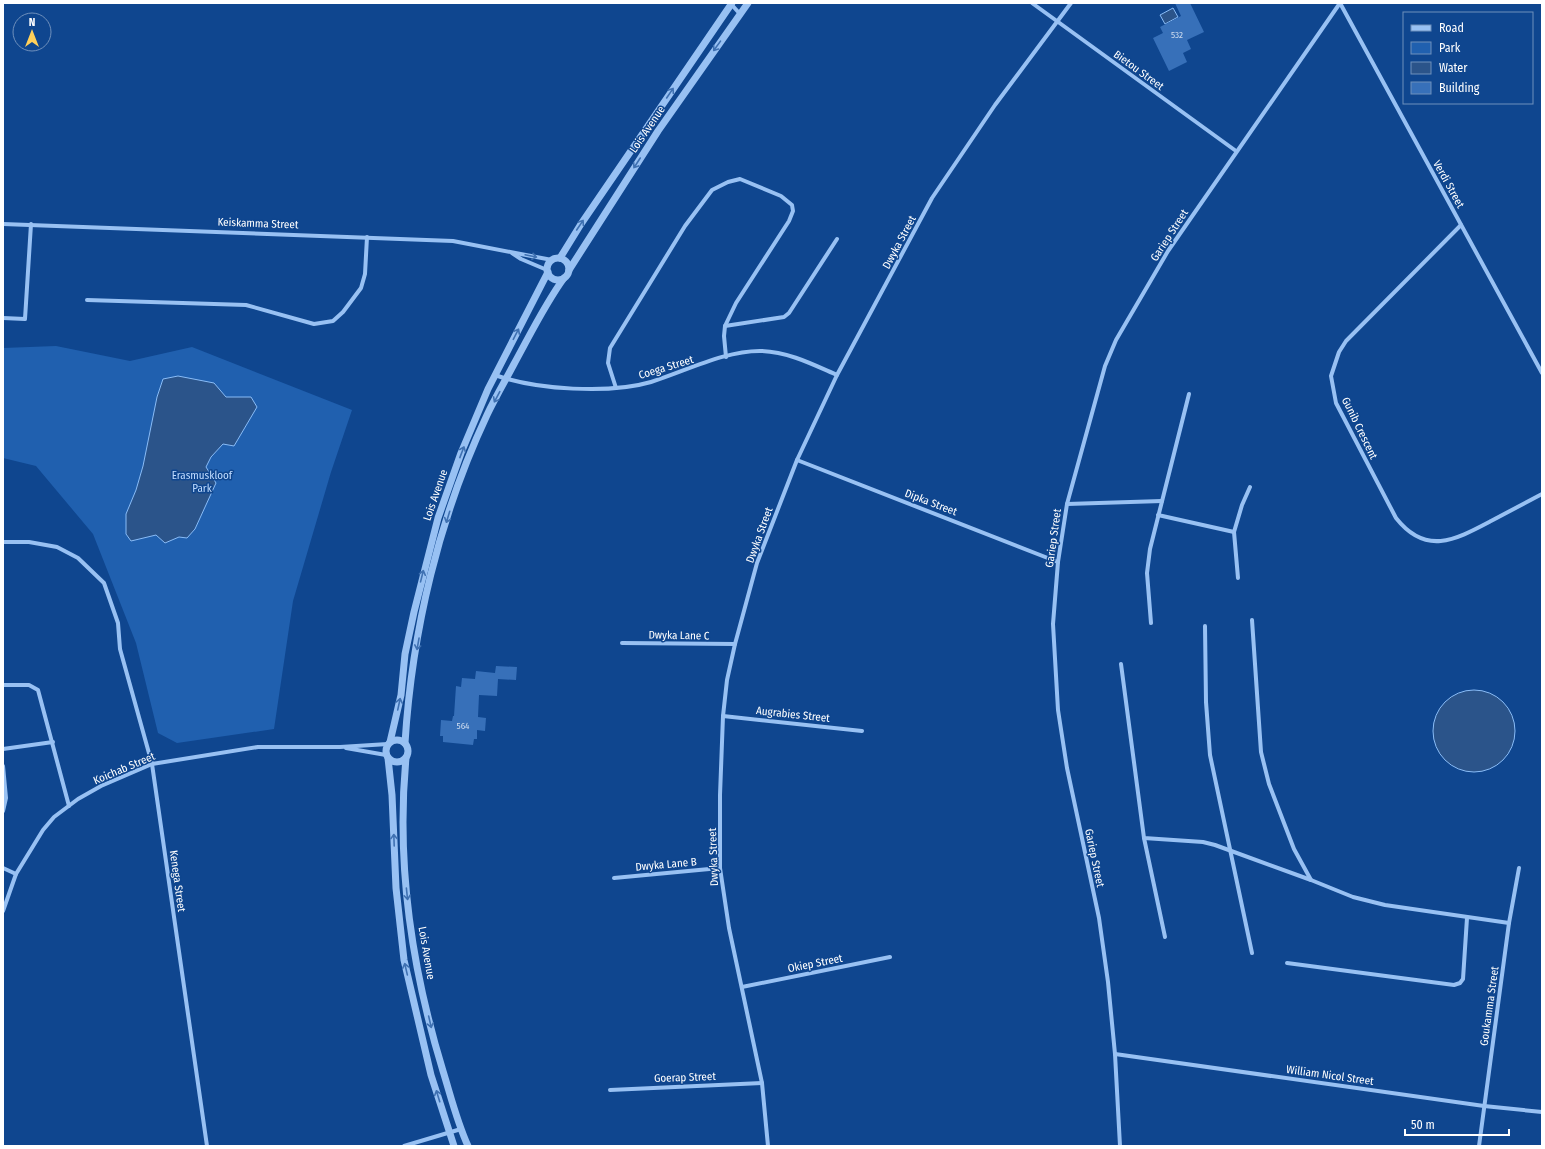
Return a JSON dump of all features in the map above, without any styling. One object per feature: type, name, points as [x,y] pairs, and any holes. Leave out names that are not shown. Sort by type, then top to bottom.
[{"type":"street","name":"Lois Avenue","points":[[560,258],[581,224],[731,3]]},
{"type":"street","points":[[731,3],[740,14]]},
{"type":"street","name":"Lois Avenue","points":[[569,270],[658,131],[748,3]]},
{"type":"street","name":"Bietou Street","points":[[1032,3],[1236,151]]},
{"type":"street","name":"Dwyka Street","points":[[768,1146],[762,1083],[728,928],[720,868],[720,794],[723,716],[727,680],[735,644],[757,563],[797,460],[838,375],[932,198],[995,105],[1071,3]]},
{"type":"street","name":"Gariep Street","points":[[1120,1146],[1115,1054],[1099,918],[1067,768],[1058,710],[1053,624],[1058,562],[1067,504],[1103,373],[1116,340],[1168,251],[1340,3]]},
{"type":"street","name":"Verdi Street","points":[[1340,3],[1542,373]]},
{"type":"street","points":[[616,388],[608,363],[610,348],[685,226],[712,190],[728,182],[740,179],[781,196],[792,205],[793,211],[789,221],[736,303],[725,326],[724,336],[726,357]]},
{"type":"street","name":"Keiskamma Street","points":[[3,224],[453,241],[552,260]]},
{"type":"street","points":[[3,318],[25,319],[31,224]]},
{"type":"street","name":"Gunib Crescent","points":[[1461,225],[1346,341],[1339,352],[1331,376],[1336,403],[1396,518],[1413,536],[1428,540],[1452,540],[1542,494]]},
{"type":"street","points":[[87,300],[246,305],[314,324],[333,321],[343,312],[361,288],[365,274],[367,237]]},
{"type":"street","points":[[725,326],[784,317],[789,313],[837,239]]},
{"type":"street","name":"Keiskamma Street","points":[[510,252],[520,259],[548,271]]},
{"type":"street","points":[[560,258],[567,262],[569,270],[564,278],[554,279],[548,271],[548,264],[552,260],[560,258]]},
{"type":"street","name":"Lois Avenue","points":[[454,1146],[432,1075],[404,960],[396,888],[392,795],[386,749],[389,743],[401,695],[405,654],[438,518],[461,453],[495,375],[548,271]]},
{"type":"street","name":"Lois Avenue","points":[[468,1146],[460,1129],[434,1042],[417,968],[410,925],[402,821],[406,758],[408,750],[405,743],[411,682],[430,579],[450,511],[471,453],[506,379],[564,278]]},
{"type":"street","name":"Coega Street","points":[[495,375],[506,379],[543,385],[616,388],[650,382],[745,352],[780,353],[838,375]]},
{"type":"street","points":[[1151,623],[1147,573],[1150,549],[1189,394]]},
{"type":"street","name":"Dipka Street","points":[[797,460],[1058,562]]},
{"type":"street","points":[[1238,578],[1234,532],[1242,505],[1250,487]]},
{"type":"street","points":[[1067,504],[1162,501]]},
{"type":"street","points":[[1158,515],[1234,532]]},
{"type":"street","name":"Kenega Street","points":[[3,542],[29,542],[57,547],[78,558],[104,583],[118,623],[120,648],[152,764],[207,1146]]},
{"type":"street","points":[[1252,620],[1261,752],[1269,784],[1294,849],[1311,880]]},
{"type":"street","points":[[1205,626],[1206,702],[1210,755],[1217,795],[1232,852],[1252,953]]},
{"type":"street","name":"Dwyka Lane C","points":[[622,643],[735,644]]},
{"type":"street","points":[[1121,664],[1144,838],[1165,937]]},
{"type":"street","points":[[3,685],[29,685],[38,690],[69,806]]},
{"type":"street","name":"Augrabies Street","points":[[723,716],[862,731]]},
{"type":"street","points":[[389,743],[398,739],[405,743]]},
{"type":"street","points":[[3,749],[53,742]]},
{"type":"street","name":"Koichab Street","points":[[3,911],[16,874],[43,830],[54,817],[101,786],[152,764],[258,747],[340,747],[389,743]]},
{"type":"street","name":"Koichab Street","points":[[340,747],[387,757]]},
{"type":"street","points":[[387,757],[397,762],[406,758]]},
{"type":"street","points":[[3,766],[6,798],[3,811]]},
{"type":"street","points":[[1144,838],[1203,842],[1311,880],[1353,897],[1385,905],[1509,923]]},
{"type":"street","points":[[3,868],[16,874]]},
{"type":"street","name":"Dwyka Lane B","points":[[614,878],[720,868]]},
{"type":"street","name":"Goukamma Street","points":[[1479,1146],[1509,923],[1519,868]]},
{"type":"street","points":[[1287,963],[1454,985],[1460,984],[1463,979],[1467,918]]},
{"type":"street","name":"Okiep Street","points":[[742,987],[890,957]]},
{"type":"street","name":"William Nicol Street","points":[[1115,1054],[1484,1106],[1542,1112]]},
{"type":"street","name":"Goerap Street","points":[[610,1090],[762,1083]]},
{"type":"street","points":[[404,1146],[460,1129]]},
{"type":"green space","name":"Erasmuskloof Park","points":[[56,346],[130,361],[192,347],[352,410],[331,472],[293,601],[274,729],[177,743],[158,733],[136,643],[93,534],[36,466],[3,458],[3,348]]},
{"type":"water","points":[[1173,8],[1178,17],[1165,24],[1160,15]]},
{"type":"water","points":[[178,376],[214,383],[226,397],[251,397],[257,407],[234,446],[223,444],[211,457],[206,467],[216,483],[195,529],[187,538],[179,537],[165,543],[156,535],[131,541],[126,534],[126,514],[136,490],[143,466],[157,397],[163,379]]},
{"type":"water","points":[[1474,690],[1490,693],[1503,702],[1512,715],[1515,731],[1512,747],[1503,760],[1490,769],[1474,772],[1458,769],[1445,760],[1436,747],[1433,731],[1436,715],[1445,702],[1458,693]]},
{"type":"building","points":[[1175,3],[1190,3],[1204,32],[1187,40],[1191,49],[1183,53],[1187,62],[1169,71],[1153,38],[1163,33],[1160,27],[1181,16]]},
{"type":"building","points":[[496,666],[517,667],[516,680],[498,679],[497,696],[479,695],[478,717],[486,718],[485,731],[477,730],[477,739],[474,739],[473,745],[443,742],[443,736],[440,736],[441,720],[452,721],[454,716],[456,686],[461,687],[462,678],[475,679],[476,671],[495,673]]}]
